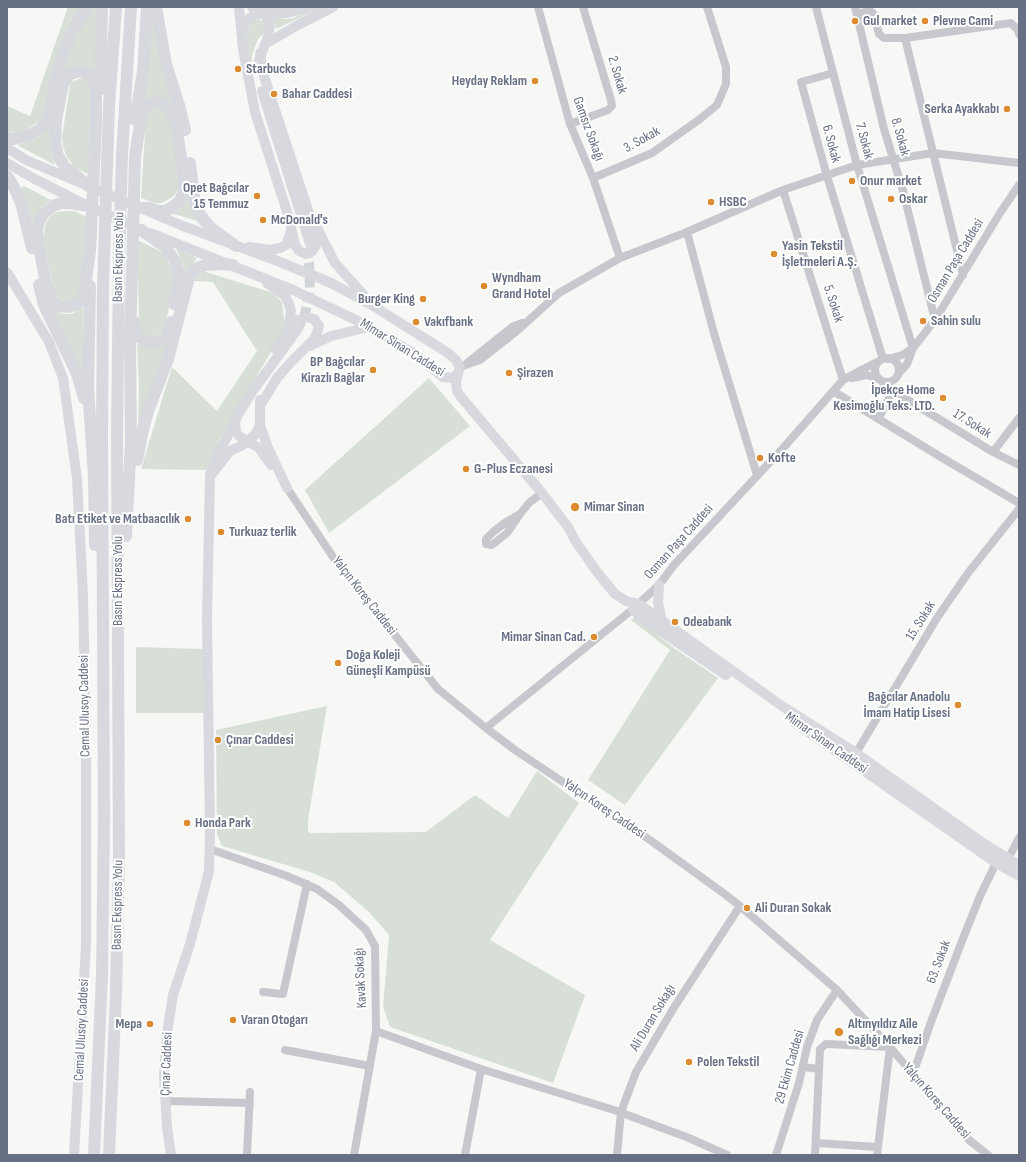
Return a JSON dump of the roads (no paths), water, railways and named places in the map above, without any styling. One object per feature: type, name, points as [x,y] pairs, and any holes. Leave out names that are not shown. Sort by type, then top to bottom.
[{"type":"highway","points":[[7,138],[12,139],[28,136],[40,128],[48,119],[62,56],[71,34],[87,7]]},
{"type":"highway","points":[[96,125],[100,105],[102,7]]},
{"type":"highway","name":"Basın Ekspress Yolu","points":[[94,1155],[102,975],[104,819],[102,420],[104,280],[109,121],[116,7]]},
{"type":"highway","name":"Basın Ekspress Yolu","points":[[109,1155],[113,1082],[119,857],[117,429],[119,260],[122,155],[131,7]]},
{"type":"highway","points":[[119,650],[123,635],[126,524],[131,442],[130,342],[135,157],[134,135],[136,110],[143,71],[147,7]]},
{"type":"highway","points":[[156,7],[166,64],[182,118],[197,208],[205,222],[236,246]]},
{"type":"highway","points":[[88,206],[70,203],[55,205],[43,214],[39,222],[37,236],[46,283],[53,302],[59,306],[69,308],[81,300],[84,294],[90,251],[96,125],[96,86],[93,79],[86,72],[80,71],[74,72],[66,79],[61,90],[56,120],[55,143],[58,156],[64,167],[90,187]]},
{"type":"highway","points":[[135,157],[142,111],[149,104],[156,102],[162,103],[171,111],[176,125],[183,171],[184,190],[180,201],[166,211],[141,208]]},
{"type":"highway","points":[[7,176],[21,203],[44,305],[77,374],[85,404],[93,452]]},
{"type":"highway","points":[[132,299],[134,323],[138,336],[149,343],[160,341],[165,338],[171,320],[177,290],[178,271],[172,256],[164,246],[141,230]]},
{"type":"highway","points":[[90,251],[88,388],[93,452],[97,593],[103,618]]},
{"type":"highway","points":[[126,524],[143,430],[148,411],[168,359],[189,278],[197,268],[205,265],[233,265]]},
{"type":"main road","points":[[239,7],[243,49],[255,112],[291,227],[295,245],[298,251],[306,254],[313,250],[316,245],[316,240],[308,210],[262,73],[260,53]]},
{"type":"main road","points":[[246,67],[308,246],[270,121],[258,72],[260,53],[265,44],[270,23],[266,16],[252,7]]},
{"type":"main road","points":[[242,34],[245,24],[254,15],[262,13],[287,13],[310,7]]},
{"type":"main road","points":[[265,44],[333,7]]},
{"type":"main road","name":"Mimar Sinan Caddesi","points":[[7,148],[26,160],[90,187],[331,283],[370,304],[448,353],[456,360],[461,368],[452,378],[443,376],[412,352],[369,327],[293,290],[233,265],[141,230],[88,206],[7,163]]},
{"type":"main road","points":[[308,210],[335,263],[370,304]]},
{"type":"main road","points":[[236,246],[270,250],[280,248],[286,245],[291,235],[291,227]]},
{"type":"main road","name":"Cemal Ulusoy Caddesi","points":[[7,272],[49,342],[63,378],[77,478],[83,595],[86,726],[86,945],[74,1155]]},
{"type":"main road","points":[[254,274],[285,296],[289,304],[291,311],[289,323],[284,335]]},
{"type":"main road","points":[[237,417],[246,393],[284,335],[295,321],[308,317],[314,319],[319,326],[318,333],[315,338],[277,378],[260,406]]},
{"type":"main road","points":[[287,488],[268,448],[260,425],[260,395],[263,384],[306,322]]},
{"type":"main road","points":[[307,347],[331,336],[369,327]]},
{"type":"main road","points":[[237,417],[252,392],[297,330]]},
{"type":"main road","points":[[461,368],[456,381],[457,391],[461,397],[542,493],[568,527],[580,548],[615,594],[636,607]]},
{"type":"main road","name":"Yalçın Koreş Caddesi","points":[[237,417],[236,432],[239,436],[248,440],[259,448],[287,488]]},
{"type":"main road","name":"Çınar Caddesi","points":[[171,1155],[166,1127],[164,1076],[167,1034],[172,1003],[190,944],[208,871],[210,849],[208,619],[210,475],[216,454],[224,443],[237,417]]},
{"type":"main road","points":[[210,475],[230,451],[255,435],[260,425]]},
{"type":"main road","points":[[659,585],[658,602],[662,622]]},
{"type":"main road","name":"Mimar Sinan Caddesi","points":[[636,607],[662,622],[782,706],[856,753],[986,845],[1019,865]]},
{"type":"main road","name":"Mimar Sinan Caddesi","points":[[636,607],[640,616],[852,761],[996,863],[1019,876]]},
{"type":"street","name":"Gamsız Sokağı","points":[[538,7],[570,124],[592,178],[620,258]]},
{"type":"street","name":"2. Sokak","points":[[570,124],[608,110],[612,106],[583,7]]},
{"type":"street","name":"3. Sokak","points":[[592,178],[652,153],[717,105],[726,84],[726,67],[707,7]]},
{"type":"street","name":"7. Sokak","points":[[816,7],[857,165],[913,348]]},
{"type":"street","points":[[856,10],[870,11],[873,13],[879,34],[884,38],[905,38],[1011,24],[1018,30],[1019,34]]},
{"type":"street","name":"8. Sokak","points":[[856,10],[884,129],[903,191],[935,320]]},
{"type":"street","points":[[905,38],[963,275]]},
{"type":"street","name":"6. Sokak","points":[[833,73],[801,82],[826,176],[883,360]]},
{"type":"street","points":[[461,368],[480,360],[559,293],[620,258],[687,232],[783,190],[857,165],[893,158],[933,153],[1019,163]]},
{"type":"street","name":"Osman Paşa Caddesi","points":[[898,376],[907,364],[913,348],[935,320],[1000,213],[1019,185]]},
{"type":"street","name":"5. Sokak","points":[[783,190],[843,380]]},
{"type":"street","points":[[687,232],[715,337],[757,474]]},
{"type":"street","name":"Osman Paşa Caddesi","points":[[486,728],[636,607],[659,585],[674,565],[757,474],[784,447],[843,380],[883,360],[902,355],[913,348]]},
{"type":"street","points":[[879,380],[875,370],[883,360],[895,362],[897,364],[898,388],[904,398]]},
{"type":"street","points":[[843,380],[859,376],[867,376],[887,383],[894,380],[898,376]]},
{"type":"street","name":"17. Sokak","points":[[879,380],[904,398],[993,452],[1019,465]]},
{"type":"street","points":[[833,391],[1019,503]]},
{"type":"street","points":[[878,419],[893,391]]},
{"type":"street","points":[[993,452],[1019,418]]},
{"type":"street","name":"Yalçın Koreş Caddesi","points":[[287,488],[335,560],[438,689],[515,750],[650,840],[740,906],[837,990],[890,1047],[969,1140],[988,1155]]},
{"type":"street","points":[[520,514],[530,502],[542,493]]},
{"type":"street","name":"15. Sokak","points":[[856,753],[937,618],[968,574],[1019,509]]},
{"type":"street","points":[[996,863],[1008,859],[1019,838]]},
{"type":"street","name":"Kavak Sokağı","points":[[210,849],[287,876],[317,889],[339,905],[366,930],[375,946],[376,1031],[354,1155]]},
{"type":"street","name":"63. Sokak","points":[[913,1074],[930,1022],[962,941],[996,863]]},
{"type":"street","points":[[263,992],[283,994],[307,884]]},
{"type":"street","name":"Ali Duran Sokağı","points":[[617,1155],[622,1112],[636,1072],[650,1047],[740,906]]},
{"type":"street","name":"29 Ekim Caddesi","points":[[776,1155],[799,1083],[807,1047],[817,1020],[837,990]]},
{"type":"street","points":[[376,1031],[481,1069],[622,1112],[689,1138],[727,1155]]},
{"type":"street","points":[[815,1155],[820,1050],[826,1044],[890,1047],[877,1151],[816,1143]]},
{"type":"street","points":[[285,1050],[370,1066]]},
{"type":"street","points":[[803,1067],[819,1069]]},
{"type":"street","points":[[465,1155],[481,1069]]},
{"type":"street","points":[[246,1155],[250,1092]]},
{"type":"street","points":[[165,1101],[250,1103]]},
{"type":"tunnel","points":[[297,330],[305,315],[310,288],[309,263],[305,247]]},
{"type":"place","name":"Gul market","points":[[855,21]]},
{"type":"place","name":"Plevne Cami","points":[[925,21]]},
{"type":"place","name":"Starbucks","points":[[238,69]]},
{"type":"place","name":"Heyday Reklam","points":[[535,81]]},
{"type":"place","name":"Bahar Caddesi","points":[[274,94]]},
{"type":"place","name":"Serka Ayakkabı","points":[[1007,109]]},
{"type":"place","name":"Onur market","points":[[852,181]]},
{"type":"place","name":"Opet Bağcılar 15 Temmuz","points":[[257,196]]},
{"type":"place","name":"Oskar","points":[[891,199]]},
{"type":"place","name":"HSBC","points":[[711,202]]},
{"type":"place","name":"McDonald's","points":[[263,220]]},
{"type":"place","name":"Yasin Tekstil İşletmeleri A.Ş.","points":[[774,254]]},
{"type":"place","name":"Wyndham Grand Hotel","points":[[484,286]]},
{"type":"place","name":"Burger King","points":[[423,299]]},
{"type":"place","name":"Sahin sulu","points":[[923,321]]},
{"type":"place","name":"Vakıfbank","points":[[416,322]]},
{"type":"place","name":"BP Bağcılar Kirazlı Bağlar","points":[[373,370]]},
{"type":"place","name":"Şirazen","points":[[509,373]]},
{"type":"place","name":"İpekçe Home Kesimoğlu Teks. LTD.","points":[[943,398]]},
{"type":"place","name":"Kofte","points":[[760,458]]},
{"type":"place","name":"G-Plus Eczanesi","points":[[466,469]]},
{"type":"place","name":"Mimar Sinan","points":[[575,507]]},
{"type":"place","name":"Batı Etiket ve Matbaacılık","points":[[188,519]]},
{"type":"place","name":"Turkuaz terlik","points":[[221,532]]},
{"type":"place","name":"Odeabank","points":[[675,622]]},
{"type":"place","name":"Mimar Sinan Cad.","points":[[594,637]]},
{"type":"place","name":"Doğa Koleji Güneşli Kampüsü","points":[[338,663]]},
{"type":"place","name":"Bağcılar Anadolu İmam Hatip Lisesi","points":[[958,705]]},
{"type":"place","name":"Çınar Caddesi","points":[[218,740]]},
{"type":"place","name":"Honda Park","points":[[187,823]]},
{"type":"place","name":"Ali Duran Sokak","points":[[747,908]]},
{"type":"place","name":"Varan Otogarı","points":[[233,1020]]},
{"type":"place","name":"Mepa","points":[[150,1024]]},
{"type":"place","name":"Altınyıldız Aile Sağlığı Merkezi","points":[[839,1032]]},
{"type":"place","name":"Polen Tekstil","points":[[689,1062]]}]
